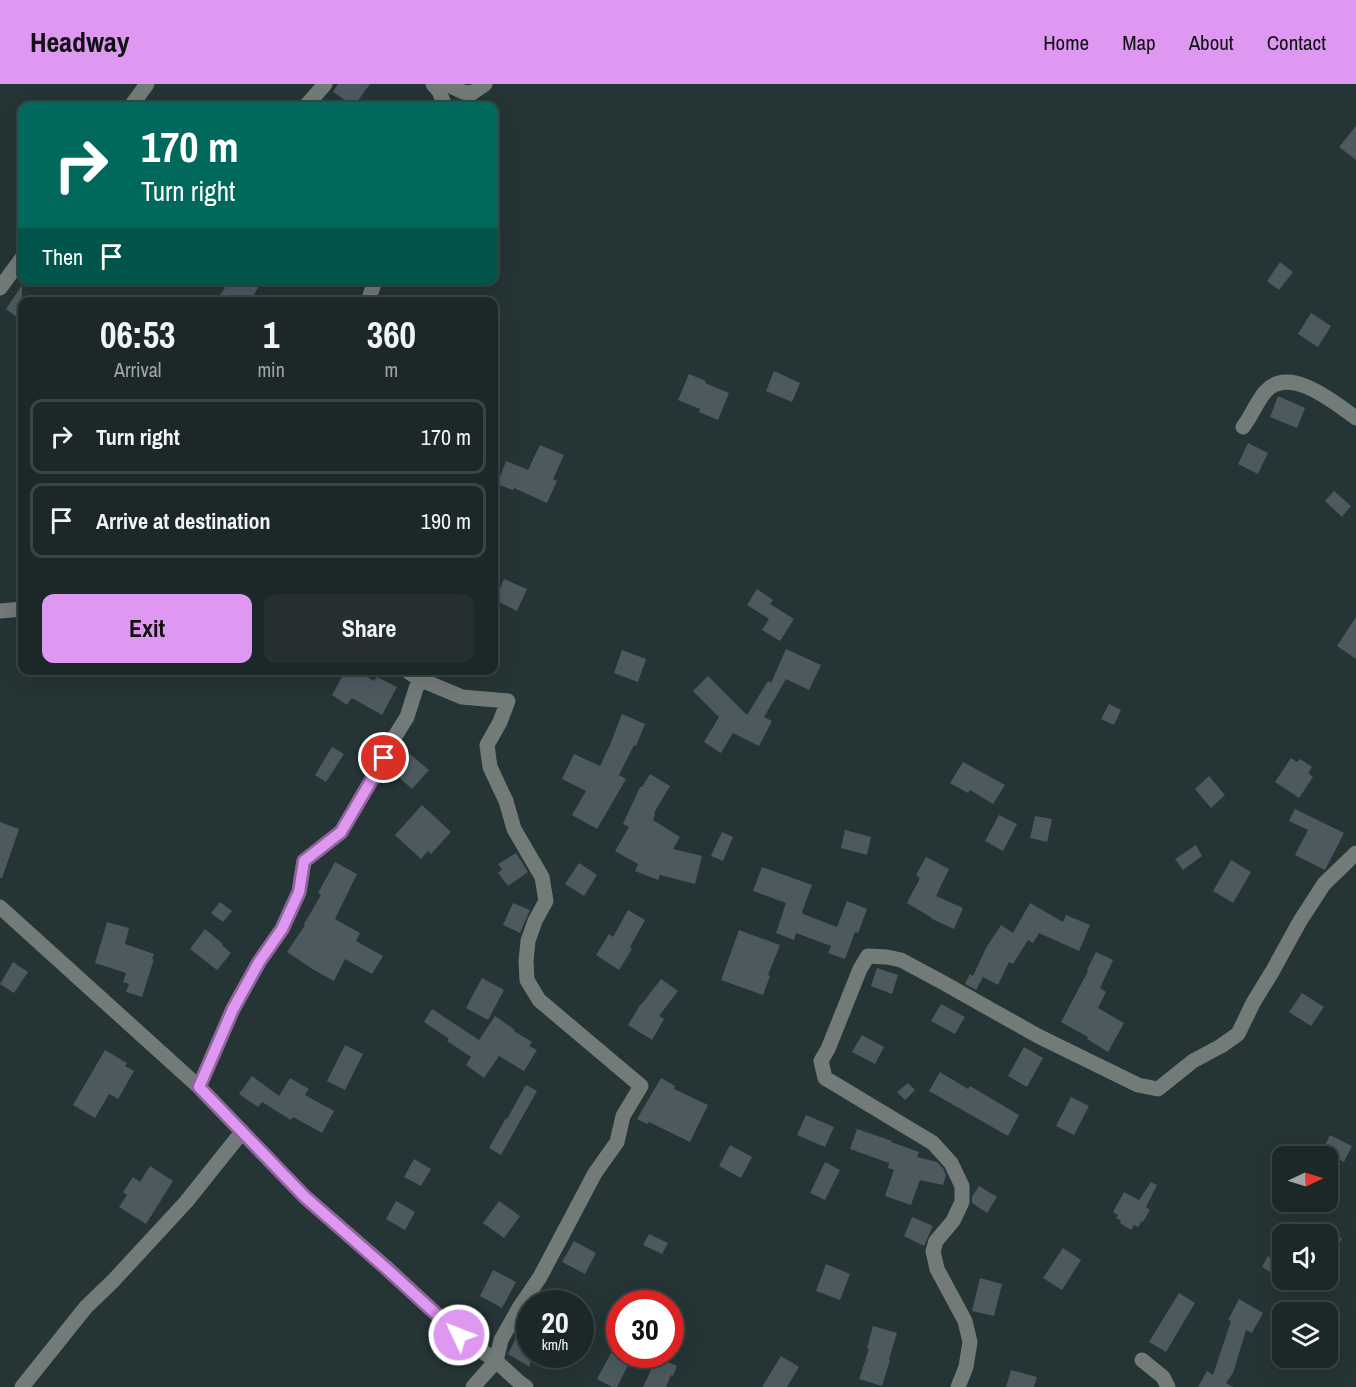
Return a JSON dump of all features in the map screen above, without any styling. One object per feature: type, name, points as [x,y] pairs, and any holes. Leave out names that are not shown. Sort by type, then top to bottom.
[{"type":"street","points":[[134,102],[147,84]]},
{"type":"street","points":[[309,102],[325,84]]},
{"type":"street","points":[[433,84],[443,102]]},
{"type":"street","points":[[446,84],[463,93],[472,93],[485,84]]},
{"type":"street","points":[[0,288],[18,263]]},
{"type":"street","points":[[1243,427],[1265,392],[1275,383],[1287,382],[1301,385],[1323,395],[1356,418]]},
{"type":"street","points":[[0,611],[18,609]]},
{"type":"street","points":[[412,675],[419,680],[462,697],[508,701],[488,745],[490,767],[507,801],[514,830],[542,877],[546,901],[535,921],[528,941],[527,980],[539,1000],[641,1086],[624,1116],[617,1142],[595,1173],[540,1277],[501,1340],[496,1361],[473,1387]]},
{"type":"street","points":[[199,1087],[233,1009],[259,962],[282,929],[299,892],[304,861],[341,832],[407,717],[419,680]]},
{"type":"street","points":[[958,1387],[966,1367],[970,1342],[964,1321],[937,1269],[933,1251],[936,1241],[953,1221],[962,1202],[962,1186],[951,1163],[933,1143],[825,1078],[821,1061],[860,969],[868,956],[901,960],[1038,1036],[1138,1085],[1158,1089],[1193,1060],[1221,1046],[1238,1034],[1253,1003],[1318,893],[1324,884],[1356,853]]},
{"type":"street","points":[[0,907],[199,1087],[305,1197],[459,1335],[496,1361],[526,1387]]},
{"type":"street","points":[[21,1387],[86,1307],[186,1202],[242,1132]]},
{"type":"street","points":[[1142,1360],[1163,1377],[1168,1387]]},
{"type":"building","points":[[338,84],[370,84],[357,102],[348,102],[333,92]]},
{"type":"building","points":[[1356,126],[1356,160],[1339,147]]},
{"type":"building","points":[[1280,262],[1293,272],[1279,290],[1267,281]]},
{"type":"building","points":[[22,285],[22,297],[18,297],[18,318],[6,309]]},
{"type":"building","points":[[220,285],[259,285],[253,297],[219,297],[225,288]]},
{"type":"building","points":[[1311,313],[1331,326],[1318,347],[1298,334]]},
{"type":"building","points":[[774,371],[800,383],[792,402],[766,391]]},
{"type":"building","points":[[689,374],[729,393],[718,420],[678,400]]},
{"type":"building","points":[[1278,396],[1305,408],[1297,428],[1270,417]]},
{"type":"building","points":[[1248,443],[1268,453],[1258,474],[1238,464]]},
{"type":"building","points":[[540,445],[564,455],[553,479],[557,481],[547,503],[514,488],[513,490],[498,484],[506,461],[528,470]]},
{"type":"building","points":[[1334,491],[1351,506],[1342,517],[1325,501]]},
{"type":"building","points":[[504,579],[527,589],[517,611],[498,602],[498,593]]},
{"type":"building","points":[[757,589],[773,600],[770,604],[794,619],[780,641],[762,630],[769,619],[747,605]]},
{"type":"building","points":[[1356,617],[1356,659],[1337,646]]},
{"type":"building","points":[[786,649],[821,665],[809,690],[786,679],[764,717],[772,721],[759,746],[733,733],[721,753],[704,742],[719,717],[693,691],[708,676],[747,715],[768,681],[771,683]]},
{"type":"building","points":[[622,650],[646,659],[638,682],[614,673]]},
{"type":"building","points":[[343,675],[365,675],[374,681],[377,677],[397,687],[382,715],[352,698],[347,705],[332,695]]},
{"type":"building","points":[[1109,704],[1121,710],[1114,725],[1101,719]]},
{"type":"building","points":[[622,714],[645,724],[636,746],[634,745],[619,775],[626,779],[597,829],[572,815],[586,791],[562,779],[574,754],[600,766]]},
{"type":"building","points":[[332,747],[344,754],[326,782],[315,775]]},
{"type":"building","points":[[405,750],[429,770],[412,789],[389,768]]},
{"type":"building","points":[[1291,758],[1297,762],[1300,759],[1312,767],[1308,773],[1313,777],[1299,798],[1275,782]]},
{"type":"building","points":[[963,762],[1005,785],[993,804],[970,790],[968,793],[950,783]]},
{"type":"building","points":[[650,774],[670,786],[654,813],[653,820],[680,837],[673,849],[702,856],[695,884],[660,875],[658,880],[635,871],[638,864],[615,851],[629,827],[623,824],[640,787]]},
{"type":"building","points":[[1209,776],[1225,795],[1211,808],[1195,789]]},
{"type":"building","points":[[422,805],[451,832],[431,854],[428,851],[421,859],[395,835]]},
{"type":"building","points":[[1295,809],[1344,833],[1325,870],[1295,855],[1308,830],[1289,821]]},
{"type":"building","points":[[999,815],[1017,824],[1003,851],[985,841]]},
{"type":"building","points":[[1035,816],[1052,819],[1047,842],[1030,838]]},
{"type":"building","points":[[0,822],[19,829],[2,878],[0,878]]},
{"type":"building","points":[[845,830],[871,837],[867,855],[841,848]]},
{"type":"building","points":[[722,832],[733,837],[723,861],[711,856]]},
{"type":"building","points":[[1196,845],[1202,856],[1183,870],[1175,859]]},
{"type":"building","points":[[516,853],[528,872],[508,886],[498,873],[502,869],[498,864]]},
{"type":"building","points":[[926,857],[949,869],[936,896],[963,908],[954,929],[932,919],[907,903],[920,878],[916,875]]},
{"type":"building","points":[[1231,860],[1251,872],[1233,903],[1213,891]]},
{"type":"building","points":[[335,862],[357,874],[335,919],[360,933],[356,941],[383,956],[372,974],[345,959],[334,981],[287,952],[321,895],[318,893]]},
{"type":"building","points":[[579,863],[597,875],[584,896],[565,884]]},
{"type":"building","points":[[762,867],[812,885],[803,914],[837,927],[847,901],[867,909],[845,959],[828,953],[831,946],[796,933],[794,940],[776,933],[786,903],[753,891]]},
{"type":"building","points":[[220,902],[232,911],[223,922],[211,913]]},
{"type":"building","points":[[513,903],[530,910],[520,933],[503,925]]},
{"type":"building","points":[[1030,903],[1063,922],[1066,915],[1090,925],[1079,951],[1039,933],[1033,943],[1028,940],[1013,964],[1009,962],[998,985],[983,977],[976,990],[965,984],[970,974],[973,976],[986,948],[1001,925],[1013,933]]},
{"type":"building","points":[[628,910],[645,920],[630,947],[632,949],[619,970],[596,955],[609,934],[613,937]]},
{"type":"building","points":[[107,922],[129,928],[125,944],[154,954],[142,997],[126,992],[129,984],[123,982],[126,973],[95,963]]},
{"type":"building","points":[[205,929],[231,953],[217,970],[190,949]]},
{"type":"building","points":[[739,930],[780,945],[763,995],[721,980]]},
{"type":"building","points":[[1096,952],[1113,960],[1100,988],[1106,992],[1098,1008],[1124,1023],[1108,1052],[1087,1039],[1088,1037],[1061,1022]]},
{"type":"building","points":[[13,962],[28,972],[14,993],[0,984]]},
{"type":"building","points":[[877,968],[898,975],[892,994],[871,986]]},
{"type":"building","points":[[482,978],[504,990],[488,1020],[466,1008]]},
{"type":"building","points":[[661,979],[678,991],[659,1016],[664,1019],[652,1040],[628,1025],[640,1005]]},
{"type":"building","points":[[1302,993],[1324,1007],[1311,1026],[1289,1012]]},
{"type":"building","points":[[941,1004],[965,1017],[955,1034],[931,1021]]},
{"type":"building","points":[[432,1009],[479,1040],[495,1016],[532,1042],[529,1046],[537,1050],[524,1071],[499,1056],[484,1078],[466,1065],[471,1057],[424,1022]]},
{"type":"building","points":[[862,1035],[884,1047],[875,1064],[852,1052]]},
{"type":"building","points":[[345,1045],[363,1054],[345,1090],[327,1081]]},
{"type":"building","points":[[1024,1047],[1043,1058],[1027,1087],[1008,1076]]},
{"type":"building","points":[[105,1050],[127,1063],[125,1066],[134,1071],[118,1099],[109,1094],[95,1118],[73,1105]]},
{"type":"building","points":[[940,1072],[968,1089],[970,1086],[1019,1115],[1008,1136],[929,1091]]},
{"type":"building","points":[[252,1076],[279,1096],[290,1078],[309,1089],[305,1095],[334,1111],[322,1133],[293,1117],[291,1120],[262,1102],[258,1107],[239,1094]]},
{"type":"building","points":[[661,1078],[675,1086],[674,1089],[708,1105],[690,1142],[649,1122],[647,1124],[637,1119]]},
{"type":"building","points":[[908,1083],[915,1090],[905,1100],[897,1092]]},
{"type":"building","points":[[526,1085],[537,1091],[501,1155],[489,1148]]},
{"type":"building","points":[[1071,1097],[1089,1106],[1074,1135],[1056,1126]]},
{"type":"building","points":[[806,1115],[834,1127],[825,1147],[797,1135]]},
{"type":"building","points":[[857,1129],[919,1152],[917,1157],[937,1162],[946,1175],[943,1185],[920,1180],[911,1205],[885,1196],[894,1170],[888,1168],[889,1163],[850,1149]]},
{"type":"building","points":[[1330,1135],[1352,1146],[1344,1162],[1338,1159],[1338,1146],[1324,1146]]},
{"type":"building","points":[[730,1145],[752,1157],[741,1178],[719,1166]]},
{"type":"building","points":[[414,1159],[431,1169],[421,1186],[404,1177]]},
{"type":"building","points":[[825,1162],[840,1170],[825,1200],[810,1193]]},
{"type":"building","points":[[150,1166],[173,1181],[146,1224],[119,1207],[127,1195],[123,1192],[133,1177],[140,1182]]},
{"type":"building","points":[[1151,1182],[1157,1185],[1146,1207],[1150,1210],[1143,1222],[1138,1227],[1134,1225],[1131,1230],[1120,1223],[1121,1221],[1116,1218],[1118,1215],[1113,1212],[1124,1192],[1139,1200]]},
{"type":"building","points":[[979,1186],[997,1197],[987,1213],[972,1203],[972,1197]]},
{"type":"building","points":[[396,1201],[415,1212],[405,1230],[386,1219]]},
{"type":"building","points":[[499,1201],[520,1216],[504,1238],[483,1223]]},
{"type":"building","points":[[912,1217],[933,1226],[924,1246],[904,1236]]},
{"type":"building","points":[[649,1234],[668,1243],[662,1254],[643,1245]]},
{"type":"building","points":[[574,1241],[596,1253],[585,1274],[562,1262]]},
{"type":"building","points":[[1063,1248],[1081,1260],[1062,1290],[1043,1278]]},
{"type":"building","points":[[1268,1256],[1272,1258],[1272,1273],[1262,1267]]},
{"type":"building","points":[[826,1264],[850,1274],[840,1300],[816,1291]]},
{"type":"building","points":[[493,1270],[516,1282],[502,1308],[480,1296]]},
{"type":"building","points":[[980,1278],[1002,1284],[994,1316],[972,1311]]},
{"type":"building","points":[[1179,1293],[1195,1303],[1166,1352],[1149,1342]]},
{"type":"building","points":[[1239,1299],[1263,1313],[1252,1333],[1246,1330],[1233,1373],[1226,1383],[1233,1387],[1198,1387],[1207,1371],[1213,1375],[1231,1321],[1228,1320]]},
{"type":"building","points":[[873,1326],[897,1333],[882,1386],[859,1379],[869,1349],[867,1348]]},
{"type":"building","points":[[516,1338],[516,1359],[508,1354]]},
{"type":"building","points":[[781,1356],[799,1367],[787,1387],[762,1387]]},
{"type":"building","points":[[606,1362],[606,1368],[627,1368],[617,1387],[612,1387],[597,1379]]},
{"type":"building","points":[[652,1368],[676,1368],[666,1387],[643,1387]]},
{"type":"building","points":[[1011,1370],[1037,1377],[1034,1387],[1006,1387]]},
{"type":"route","points":[[384,758],[341,832],[304,861],[299,892],[282,929],[259,962],[233,1009],[199,1087],[305,1197],[459,1335]]}]
